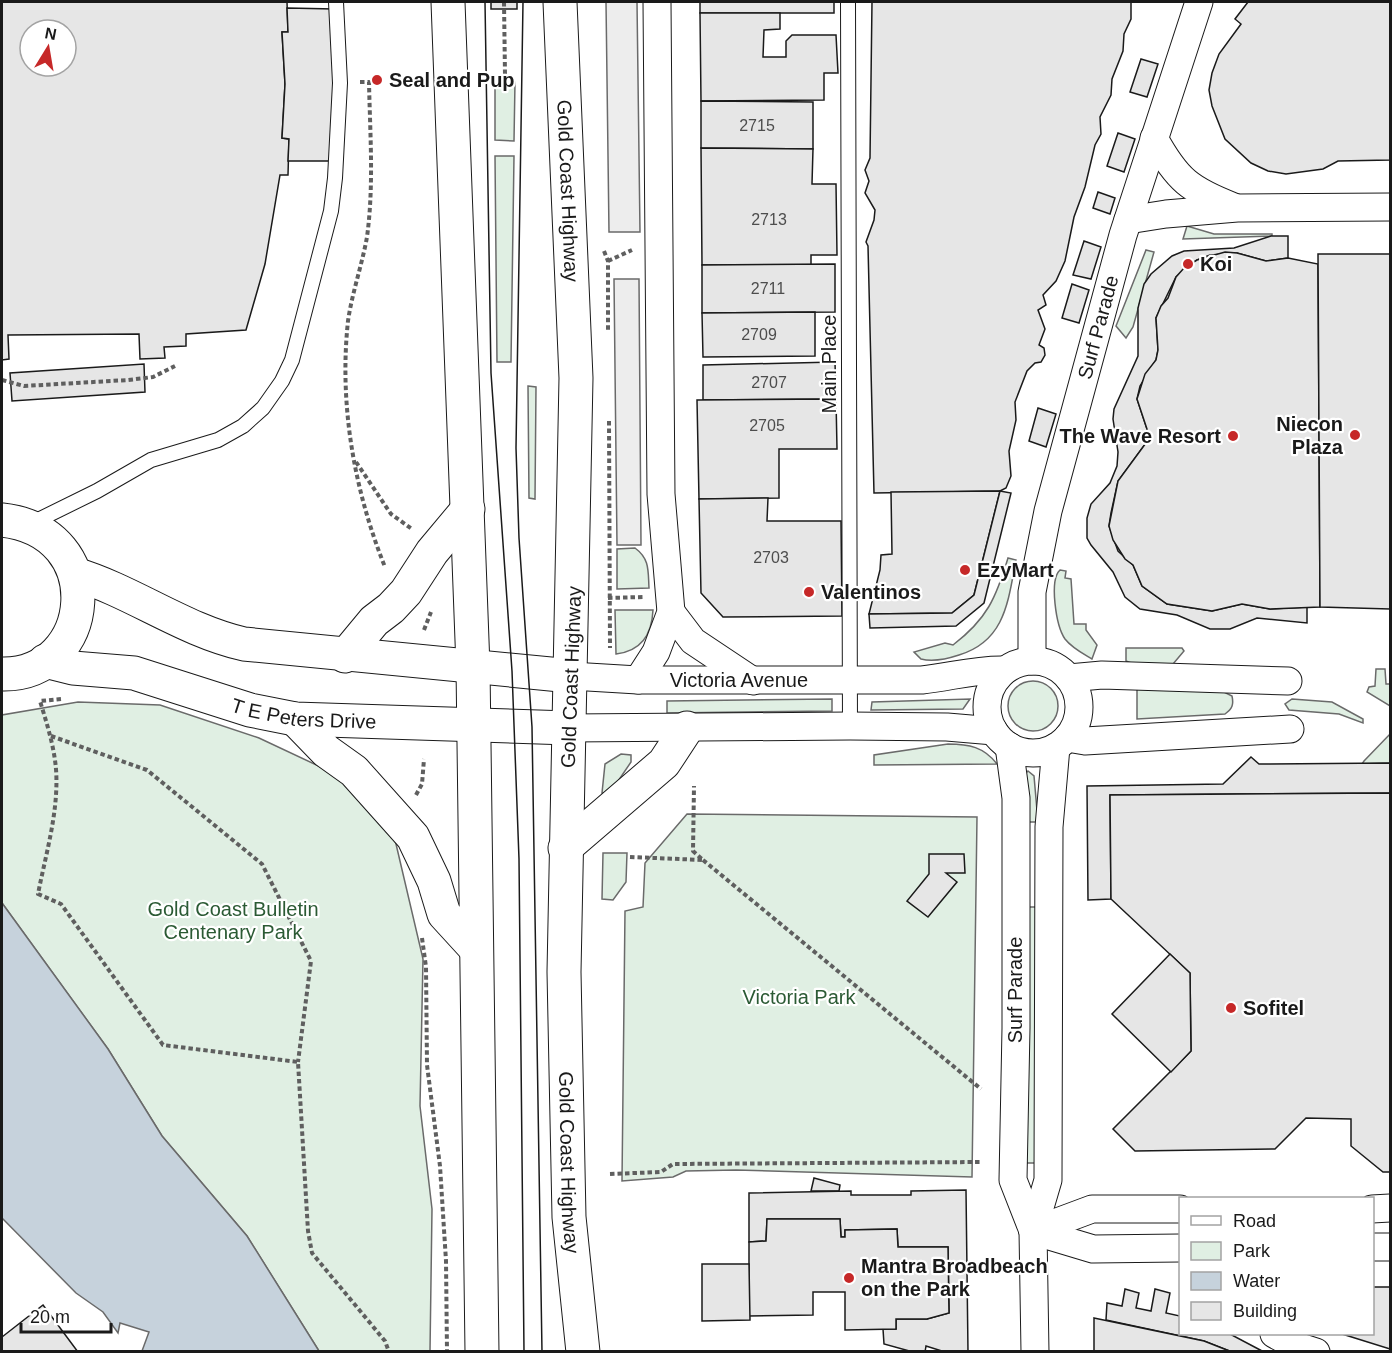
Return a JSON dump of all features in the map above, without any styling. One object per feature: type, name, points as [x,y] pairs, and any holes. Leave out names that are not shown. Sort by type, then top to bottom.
[{"type":"main road","points":[[448,2],[474,725],[482,1352]]},
{"type":"main road","name":"Gold Coast Highway","points":[[560,2],[576,367],[564,972],[569,1217],[583,1352]]},
{"type":"main road","points":[[345,656],[374,621],[391,608],[405,592],[432,552],[468,509]]},
{"type":"main road","points":[[2,674],[26,671],[45,661],[63,644],[75,622],[79,598],[75,574],[65,553],[49,536],[15,523]]},
{"type":"main road","points":[[75,574],[103,582],[195,630],[220,639],[268,649],[472,667]]},
{"type":"main road","name":"T E Peters Drive","points":[[45,661],[73,668],[134,673],[166,681],[250,710],[295,719],[569,728]]},
{"type":"main road","name":"Victoria Avenue","points":[[472,667],[571,676]]},
{"type":"main road","points":[[295,719],[326,751],[354,771],[413,837],[434,881],[444,914],[476,949]]},
{"type":"main road","points":[[565,848],[664,763],[687,728]]},
{"type":"street","points":[[638,680],[660,644],[671,612],[662,494],[657,2]]},
{"type":"street","name":"Surf Parade","points":[[1032,661],[1031,612],[1038,552],[1128,220],[1199,2]]},
{"type":"street","points":[[1154,138],[1167,161],[1188,184],[1200,194],[1237,208]]},
{"type":"street","points":[[1128,220],[1166,214],[1237,208],[1390,207]]},
{"type":"street","points":[[671,612],[693,640],[753,681]]},
{"type":"street","points":[[1001,738],[988,719],[989,692],[1005,670],[1032,661],[1058,669],[1069,678],[1076,689],[1078,715],[1061,742]]},
{"type":"street","name":"Victoria Avenue","points":[[571,676],[638,680],[921,680],[947,677],[979,669],[1005,670]]},
{"type":"street","points":[[1069,678],[1101,675],[1288,681]]},
{"type":"street","points":[[569,728],[947,727],[1001,738],[1033,753],[1061,742],[1290,729]]},
{"type":"street","name":"Surf Parade","points":[[1001,738],[1016,798],[1016,1028],[1013,1180],[1033,1231]]},
{"type":"street","name":"Surf Parade","points":[[1035,1352],[1033,1231],[1048,1180],[1048,848],[1061,742]]},
{"type":"street","points":[[1374,1209],[1390,1208]]},
{"type":"street","points":[[1033,1231],[1092,1209],[1179,1209]]},
{"type":"street","points":[[1131,1210],[1149,1221],[1167,1227],[1179,1227]]},
{"type":"street","points":[[1033,1231],[1093,1249],[1179,1248]]},
{"type":"street","points":[[1374,1247],[1390,1247]]},
{"type":"street","points":[[1277,1335],[1316,1352]]},
{"type":"lane","points":[[15,523],[98,491],[151,460],[218,440],[243,426],[263,408],[282,381],[292,360],[331,211],[340,83],[336,2]]},
{"type":"lane","name":"Main Place","points":[[848,2],[850,726]]},
{"type":"path","points":[[504,2],[505,75]]},
{"type":"path","points":[[340,83],[369,82],[367,238],[348,320],[345,365],[346,412],[354,459],[374,540],[387,574]]},
{"type":"path","points":[[608,261],[638,248]]},
{"type":"path","points":[[2,380],[24,386],[128,381],[153,377],[175,366]]},
{"type":"path","points":[[354,459],[392,514],[414,531]]},
{"type":"path","points":[[608,598],[645,597]]},
{"type":"path","points":[[71,698],[40,701],[51,736],[56,770],[55,810],[38,894],[61,904],[163,1045],[298,1062]]},
{"type":"path","points":[[51,736],[147,770],[262,864],[311,961],[298,1062],[308,1231],[312,1253],[385,1341],[389,1352]]},
{"type":"path","points":[[414,800],[422,784],[424,759]]},
{"type":"path","points":[[694,786],[693,851],[981,1089]]},
{"type":"path","points":[[630,857],[703,860]]},
{"type":"path","points":[[421,931],[426,967],[427,1065],[440,1166],[446,1261],[447,1352]]},
{"type":"path","points":[[610,1174],[661,1173],[673,1164],[981,1162]]},
{"type":"green space","points":[[495,82],[515,82],[514,141],[495,140]]},
{"type":"green space","points":[[495,156],[514,156],[511,362],[497,362]]},
{"type":"green space","points":[[1187,226],[1214,234],[1272,234],[1272,236],[1183,239]]},
{"type":"green space","points":[[1146,250],[1154,252],[1133,327],[1126,338],[1116,326]]},
{"type":"green space","points":[[528,386],[536,387],[535,499],[529,498]]},
{"type":"green space","points":[[635,548],[646,561],[649,588],[617,589],[617,549]]},
{"type":"green space","points":[[1008,558],[1016,560],[1007,605],[995,630],[974,649],[959,655],[940,660],[921,659],[914,652],[945,643],[953,645],[982,617],[999,585]]},
{"type":"green space","points":[[1060,570],[1066,571],[1065,578],[1071,579],[1074,624],[1086,624],[1086,630],[1097,645],[1092,659],[1071,645],[1062,633],[1054,593]]},
{"type":"green space","points":[[615,610],[653,610],[648,634],[644,640],[633,649],[616,654]]},
{"type":"green space","points":[[1126,648],[1182,648],[1184,651],[1173,664],[1136,665],[1126,661]]},
{"type":"green space","points":[[1376,669],[1385,669],[1386,684],[1390,684],[1390,706],[1367,692],[1369,687],[1375,686]]},
{"type":"green space","points":[[1033,681],[1051,688],[1058,706],[1051,724],[1033,731],[1015,724],[1008,706],[1015,688]]},
{"type":"green space","points":[[1137,689],[1224,692],[1232,696],[1233,704],[1225,714],[1137,719]]},
{"type":"green space","points":[[832,699],[832,711],[667,713],[667,701]]},
{"type":"green space","points":[[970,699],[963,709],[871,710],[872,702]]},
{"type":"green space","points":[[1292,699],[1332,702],[1363,719],[1363,723],[1339,714],[1289,710],[1285,704]]},
{"type":"green space","name":"Gold Coast Bulletin Centenary Park","points":[[78,702],[160,705],[259,738],[342,777],[392,827],[423,959],[420,1106],[432,1209],[430,1351],[319,1351],[247,1236],[162,1136],[108,1049],[2,903],[2,715]]},
{"type":"green space","points":[[1390,734],[1390,763],[1362,764],[1364,761]]},
{"type":"green space","points":[[948,744],[981,750],[997,764],[874,765],[874,755]]},
{"type":"green space","points":[[621,754],[631,755],[631,762],[610,793],[602,793],[605,764]]},
{"type":"green space","points":[[1028,771],[1034,776],[1038,822],[1027,822],[1026,773]]},
{"type":"green space","name":"Victoria Park","points":[[687,814],[977,817],[972,1177],[736,1170],[686,1171],[673,1177],[622,1181],[625,911],[643,907],[645,863]]},
{"type":"green space","points":[[603,853],[627,853],[626,882],[613,900],[602,899]]},
{"type":"green space","points":[[1026,907],[1038,907],[1040,1163],[1023,1163]]},
{"type":"shaded area","points":[[606,2],[637,2],[640,232],[609,232]]},
{"type":"shaded area","points":[[614,279],[639,279],[641,545],[617,545]]},
{"type":"water","points":[[2,903],[108,1049],[162,1136],[247,1236],[319,1351],[142,1351],[149,1332],[120,1323],[118,1333],[103,1312],[76,1293],[2,1218]]},
{"type":"building","points":[[2,2],[287,2],[288,32],[282,32],[285,84],[282,138],[289,139],[288,175],[280,175],[265,264],[246,330],[186,334],[186,346],[164,347],[165,358],[140,359],[139,334],[8,335],[9,359],[2,360]]},
{"type":"building","points":[[491,2],[517,2],[517,9],[491,9]]},
{"type":"building","points":[[700,2],[834,2],[834,13],[700,13]]},
{"type":"building","points":[[872,2],[1131,2],[1131,19],[1124,34],[1123,51],[1112,79],[1111,95],[1100,117],[1101,134],[1095,145],[1085,187],[1074,217],[1065,261],[1056,281],[1043,295],[1046,305],[1038,310],[1045,329],[1039,345],[1044,348],[1045,355],[1041,362],[1035,363],[1027,371],[1015,402],[1016,420],[1009,451],[1011,476],[1006,488],[1000,491],[874,493],[868,246],[866,242],[875,210],[865,193],[869,181],[865,170],[870,158]]},
{"type":"building","points":[[1248,2],[1390,2],[1390,160],[1338,161],[1323,169],[1286,174],[1268,171],[1251,163],[1225,139],[1212,106],[1209,90],[1219,54],[1241,24],[1235,19]]},
{"type":"building","points":[[287,8],[334,9],[336,161],[288,161],[289,139],[282,138],[285,84],[282,32],[288,32]]},
{"type":"building","points":[[700,13],[780,13],[780,29],[764,30],[763,57],[786,57],[786,41],[792,35],[836,35],[838,73],[824,73],[824,100],[701,101]]},
{"type":"building","points":[[1141,59],[1158,64],[1147,97],[1130,92]]},
{"type":"building","points":[[701,101],[813,102],[813,149],[701,148]]},
{"type":"building","points":[[1118,133],[1135,139],[1124,172],[1107,166]]},
{"type":"building","points":[[701,148],[813,149],[812,184],[836,184],[837,255],[811,255],[811,265],[702,265]]},
{"type":"building","points":[[1098,192],[1115,198],[1110,214],[1093,208]]},
{"type":"building","points":[[1271,236],[1288,236],[1288,258],[1266,261],[1237,253],[1210,255],[1197,260],[1176,277],[1156,318],[1158,350],[1156,360],[1140,386],[1137,399],[1147,429],[1146,443],[1118,481],[1111,513],[1109,526],[1118,551],[1133,565],[1142,586],[1167,604],[1212,611],[1242,604],[1270,609],[1307,607],[1307,623],[1257,618],[1230,629],[1210,629],[1177,615],[1140,609],[1125,597],[1113,572],[1087,538],[1087,518],[1091,504],[1110,483],[1117,466],[1114,409],[1138,356],[1138,308],[1144,284],[1151,274],[1172,256],[1184,251],[1234,248]]},
{"type":"building","points":[[1084,241],[1101,247],[1091,279],[1073,275]]},
{"type":"building","name":"The Wave Resort","points":[[1225,252],[1266,261],[1288,258],[1318,264],[1320,607],[1270,609],[1242,604],[1212,611],[1167,604],[1142,586],[1133,565],[1125,559],[1113,540],[1109,526],[1118,481],[1146,443],[1147,429],[1137,399],[1145,374],[1156,360],[1158,350],[1156,318],[1161,306],[1168,298],[1176,277],[1184,268],[1197,260]]},
{"type":"building","name":"Niecon Plaza","points":[[1318,254],[1390,254],[1390,609],[1320,607]]},
{"type":"building","points":[[835,264],[835,312],[702,313],[702,265]]},
{"type":"building","points":[[1072,284],[1089,290],[1079,323],[1062,318]]},
{"type":"building","points":[[815,312],[815,356],[703,357],[702,313]]},
{"type":"building","points":[[835,362],[836,399],[703,400],[703,365]]},
{"type":"building","points":[[144,364],[145,392],[12,401],[10,373]]},
{"type":"building","points":[[836,399],[837,449],[779,449],[779,498],[699,499],[697,400]]},
{"type":"building","points":[[1038,408],[1056,414],[1046,447],[1029,441]]},
{"type":"building","points":[[1000,491],[974,595],[952,613],[869,614],[880,570],[881,555],[892,554],[891,492]]},
{"type":"building","points":[[1000,491],[1011,493],[984,603],[956,626],[870,628],[869,614],[952,613],[974,595]]},
{"type":"building","points":[[768,498],[767,521],[841,521],[842,616],[723,617],[701,593],[699,499]]},
{"type":"building","points":[[1251,757],[1259,764],[1390,763],[1390,793],[1110,795],[1111,899],[1088,900],[1087,786],[1223,784]]},
{"type":"building","points":[[1390,793],[1390,1172],[1383,1172],[1351,1146],[1351,1119],[1306,1118],[1275,1149],[1135,1151],[1113,1129],[1191,1051],[1190,973],[1111,899],[1110,795]]},
{"type":"building","points":[[929,854],[964,854],[965,873],[946,873],[957,882],[928,917],[907,901],[929,874]]},
{"type":"building","points":[[1170,954],[1190,973],[1191,1051],[1171,1072],[1112,1014]]},
{"type":"building","points":[[814,1178],[840,1185],[839,1191],[811,1191]]},
{"type":"building","points":[[966,1190],[968,1352],[945,1352],[926,1346],[925,1352],[913,1352],[884,1344],[883,1329],[896,1329],[896,1319],[927,1319],[949,1313],[948,1247],[898,1247],[897,1229],[845,1230],[845,1237],[841,1237],[840,1219],[767,1219],[766,1241],[749,1242],[749,1193],[851,1191],[851,1195],[911,1195],[911,1191]]},
{"type":"building","name":"Mantra Broadbeach on the Park","points":[[767,1219],[840,1219],[841,1237],[845,1237],[845,1230],[897,1229],[898,1247],[948,1247],[949,1313],[927,1319],[896,1319],[896,1329],[845,1330],[845,1292],[813,1292],[813,1315],[749,1316],[749,1242],[766,1241]]},
{"type":"building","points":[[702,1264],[749,1264],[750,1320],[702,1321]]},
{"type":"building","points":[[1374,1287],[1390,1287],[1390,1349],[1345,1335],[1374,1335]]},
{"type":"building","points":[[1125,1289],[1139,1293],[1136,1308],[1151,1311],[1155,1289],[1170,1293],[1166,1313],[1179,1316],[1179,1335],[1232,1335],[1264,1352],[1232,1352],[1204,1341],[1106,1320],[1107,1303],[1122,1306]]},
{"type":"building","points":[[43,1305],[78,1352],[2,1352],[2,1337]]},
{"type":"building","points":[[1094,1318],[1204,1341],[1232,1352],[1094,1352]]},
{"type":"tram line","points":[[485,2],[491,373],[512,671],[519,859],[524,1352]]},
{"type":"tram line","points":[[523,2],[516,448],[519,538],[532,727],[542,1352]]},
{"type":"place","name":"Seal and Pup","points":[[377,80]]},
{"type":"place","name":"Koi","points":[[1188,264]]},
{"type":"place","name":"Niecon Plaza","points":[[1355,435]]},
{"type":"place","name":"The Wave Resort","points":[[1233,436]]},
{"type":"place","name":"EzyMart","points":[[965,570]]},
{"type":"place","name":"Valentinos","points":[[809,592]]},
{"type":"place","name":"Sofitel","points":[[1231,1008]]},
{"type":"place","name":"Mantra Broadbeach on the Park","points":[[849,1278]]}]
